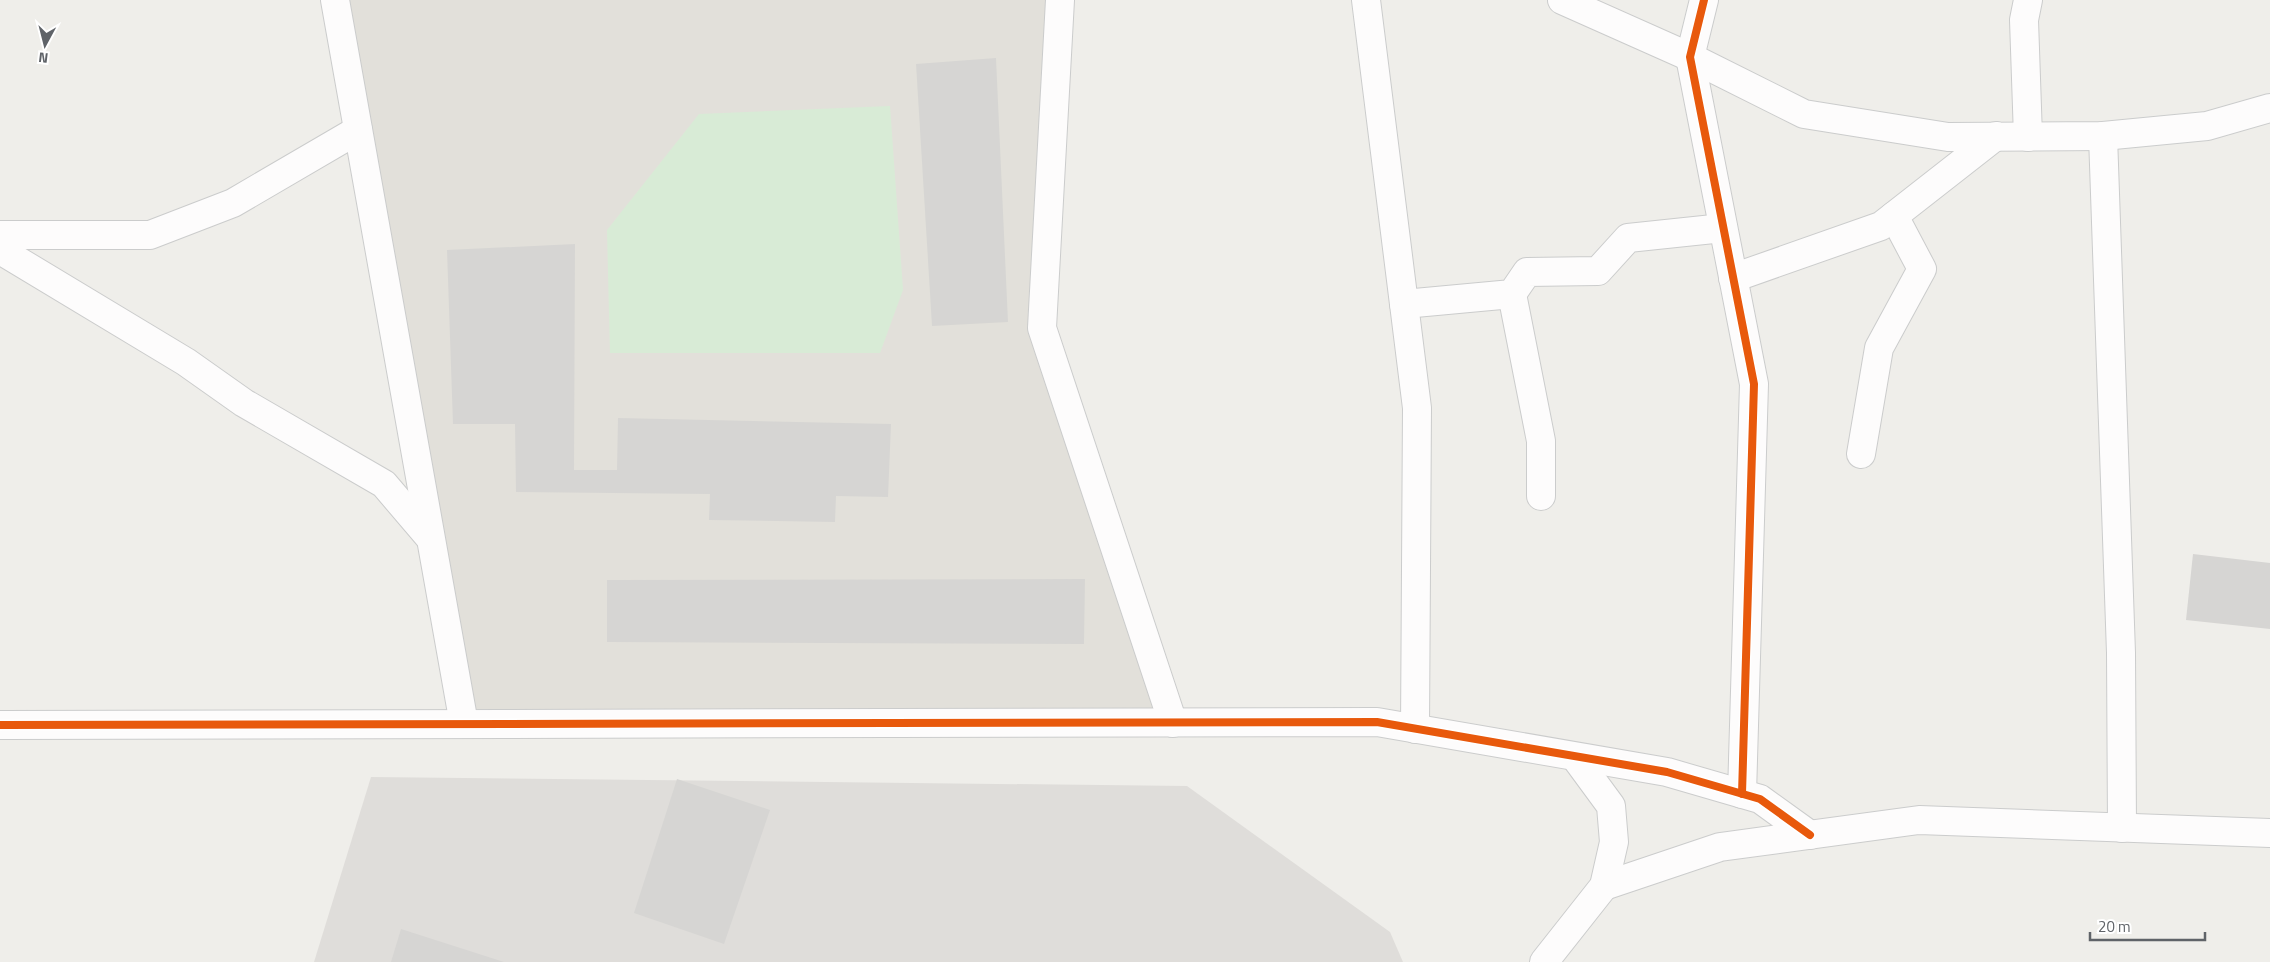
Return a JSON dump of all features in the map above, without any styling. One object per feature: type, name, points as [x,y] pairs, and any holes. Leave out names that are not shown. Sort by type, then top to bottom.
[{"type":"street","points":[[334,0],[464,724]]},
{"type":"street","points":[[1060,0],[1042,328],[1173,723]]},
{"type":"street","points":[[1366,0],[1417,408],[1415,729]]},
{"type":"street","points":[[1562,0],[1690,57],[1804,114],[1948,137],[2102,136],[2207,126],[2270,108]]},
{"type":"street","points":[[1704,0],[1690,57],[1754,384],[1742,794]]},
{"type":"street","points":[[2028,0],[2024,20],[2028,137]]},
{"type":"street","points":[[0,235],[150,235],[234,203],[358,130]]},
{"type":"street","points":[[1733,278],[1881,226],[1996,136]]},
{"type":"street","points":[[2102,136],[2121,653],[2122,828]]},
{"type":"street","points":[[1862,454],[1879,348],[1922,269],[1894,216]]},
{"type":"street","points":[[1541,496],[1541,441],[1512,294],[1528,272],[1598,271],[1628,238],[1723,228]]},
{"type":"street","points":[[0,250],[186,362],[244,403],[384,484],[430,538]]},
{"type":"street","points":[[1404,304],[1512,294]]},
{"type":"street","points":[[0,725],[1378,722],[1667,772],[1760,799],[1810,835]]},
{"type":"street","points":[[1544,962],[1604,886],[1614,842],[1610,806],[1575,757]]},
{"type":"street","points":[[1604,886],[1720,847],[1919,820],[2270,833]]},
{"type":"shaded area","points":[[335,0],[1060,0],[1042,328],[1173,723],[464,724]]},
{"type":"shaded area","points":[[371,777],[1187,786],[1390,932],[1403,962],[314,962]]},
{"type":"green space","points":[[890,106],[903,290],[880,353],[610,353],[607,230],[699,114]]},
{"type":"building","points":[[996,58],[1008,322],[932,326],[916,64]]},
{"type":"building","points":[[575,244],[574,470],[617,470],[618,418],[891,424],[888,497],[836,496],[835,522],[709,520],[710,494],[516,492],[515,424],[453,424],[447,250]]},
{"type":"building","points":[[2193,554],[2270,563],[2270,629],[2186,620]]},
{"type":"building","points":[[1085,579],[1084,644],[607,642],[607,580]]},
{"type":"building","points":[[677,779],[770,810],[724,944],[634,913]]},
{"type":"building","points":[[401,929],[504,962],[391,962]]},
{"type":"cycle path","points":[[1704,0],[1690,57],[1754,384],[1742,794]]},
{"type":"cycle path","points":[[0,725],[1377,722],[1667,772],[1760,799],[1810,835]]}]
